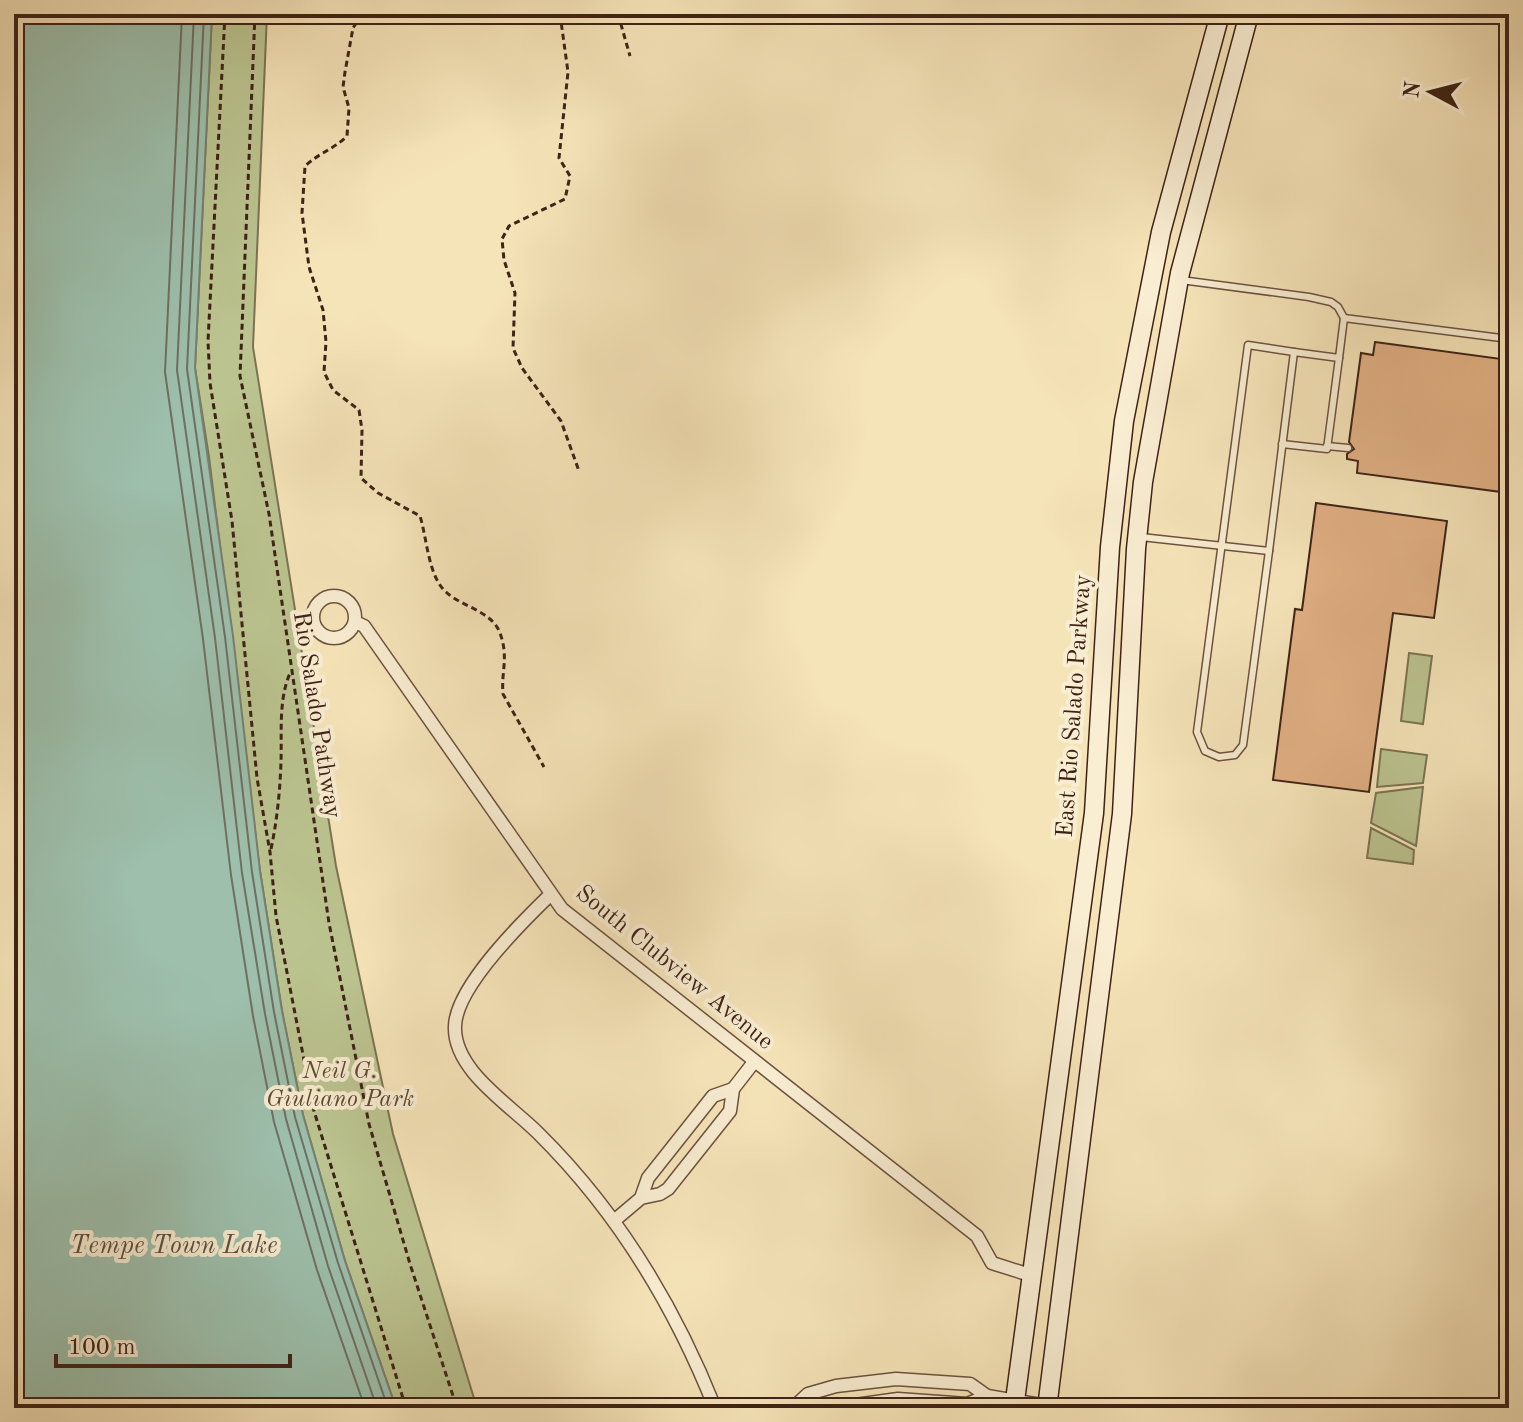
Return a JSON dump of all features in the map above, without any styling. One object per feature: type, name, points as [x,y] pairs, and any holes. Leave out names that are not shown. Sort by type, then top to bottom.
[{"type":"main road","name":"East Rio Salado Parkway","points":[[1015,1404],[1093,827],[1108,563],[1124,421],[1161,232],[1220,14]]},
{"type":"main road","name":"East Rio Salado Parkway","points":[[1047,1407],[1122,814],[1137,536],[1152,420],[1179,280],[1249,14]]},
{"type":"street","name":"South Clubview Avenue","points":[[355,622],[364,626],[562,909],[977,1236],[992,1263],[1033,1276]]},
{"type":"street","points":[[550,895],[464,994],[456,1015],[457,1044],[468,1068],[554,1149],[615,1220],[672,1314],[715,1408]]},
{"type":"street","points":[[615,1220],[641,1198],[668,1189],[730,1111],[733,1089],[754,1062]]},
{"type":"street","points":[[641,1198],[648,1178],[713,1096],[733,1089]]},
{"type":"street","points":[[793,1408],[808,1394],[850,1384],[896,1379],[970,1384],[987,1396],[1015,1404],[1047,1407]]},
{"type":"street","points":[[834,1408],[898,1399],[967,1404],[987,1396]]},
{"type":"lane","points":[[1179,280],[1309,297],[1331,302],[1338,307],[1344,318],[1327,449],[1282,444]]},
{"type":"lane","points":[[1344,318],[1509,339]]},
{"type":"lane","points":[[1294,352],[1243,745],[1235,755],[1219,757],[1205,751],[1197,732],[1248,345],[1339,358]]},
{"type":"lane","points":[[1327,446],[1348,448]]},
{"type":"lane","points":[[1137,536],[1269,551]]},
{"type":"path","points":[[225,14],[208,341],[210,383],[232,521],[257,778],[270,852],[276,916],[314,1111],[406,1408]]},
{"type":"path","name":"Rio Salado Pathway","points":[[255,14],[240,376],[269,514],[329,923],[369,1124],[457,1408]]},
{"type":"path","points":[[362,14],[353,28],[343,87],[349,108],[347,136],[337,147],[319,153],[305,166],[302,213],[309,267],[323,310],[326,342],[324,372],[333,390],[359,410],[362,430],[361,478],[378,493],[420,516],[434,573],[445,592],[481,613],[499,629],[506,658],[503,694],[544,767]]},
{"type":"path","points":[[560,14],[568,72],[559,158],[570,176],[569,188],[565,199],[509,226],[502,239],[504,260],[515,293],[513,348],[522,368],[561,421],[579,471]]},
{"type":"path","points":[[618,14],[630,56]]},
{"type":"path","points":[[270,852],[279,797],[283,703],[286,682],[292,669]]},
{"type":"green space","name":"Neil G. Giuliano Park","points":[[212,14],[267,14],[253,347],[336,866],[393,1134],[477,1408],[396,1408],[345,1261],[303,1115],[282,1011],[260,871],[209,457],[195,368]]},
{"type":"green space","points":[[1409,653],[1432,656],[1423,724],[1401,721]]},
{"type":"green space","points":[[1381,749],[1427,755],[1423,783],[1377,787]]},
{"type":"green space","points":[[1423,787],[1416,846],[1371,823],[1376,793]]},
{"type":"green space","points":[[1371,828],[1414,850],[1413,864],[1367,858]]},
{"type":"water","name":"Tempe Town Lake","points":[[14,14],[212,14],[195,368],[233,636],[260,871],[282,1011],[303,1115],[345,1261],[396,1408],[14,1408]]},
{"type":"building","points":[[1375,342],[1509,360],[1509,493],[1357,473],[1358,461],[1347,459],[1347,454],[1354,449],[1349,442],[1361,353],[1373,355]]},
{"type":"building","points":[[1316,503],[1447,521],[1434,618],[1393,613],[1369,792],[1273,780],[1295,609],[1302,610]]}]
